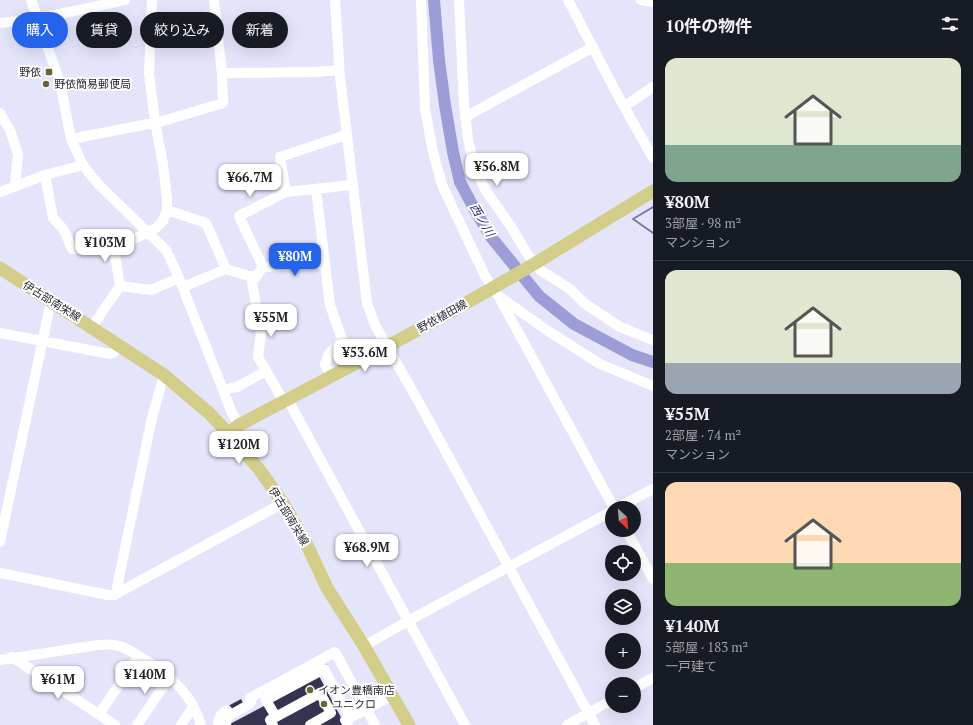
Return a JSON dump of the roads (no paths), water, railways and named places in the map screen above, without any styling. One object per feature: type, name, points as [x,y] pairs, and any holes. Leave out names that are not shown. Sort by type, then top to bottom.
[{"type":"main road","name":"野依植田線","points":[[228,433],[239,425],[494,293],[539,261],[653,191]]},
{"type":"main road","name":"伊古部南栄線","points":[[0,268],[164,375],[209,413],[228,433],[259,469],[283,503],[308,547],[327,588],[364,646],[409,725]]},
{"type":"street","points":[[31,0],[35,12]]},
{"type":"street","points":[[68,12],[125,0]]},
{"type":"street","points":[[45,175],[53,218],[64,230],[72,249],[114,249],[156,228],[163,221],[167,210],[167,199],[149,73],[152,0]]},
{"type":"street","points":[[72,139],[163,121],[204,110],[223,103],[222,73],[214,0]]},
{"type":"street","points":[[335,0],[339,70],[367,303],[375,325],[595,725]]},
{"type":"street","points":[[421,0],[425,109],[433,152],[442,185],[494,293],[612,501]]},
{"type":"street","points":[[459,0],[461,63],[465,117],[475,169],[486,191],[510,225],[528,255],[540,270],[570,289],[584,304],[620,327],[653,340]]},
{"type":"street","points":[[568,0],[653,158]]},
{"type":"street","points":[[641,0],[653,2]]},
{"type":"street","points":[[0,23],[12,22]]},
{"type":"street","points":[[465,117],[592,46]]},
{"type":"street","points":[[48,48],[60,82],[72,139],[83,165],[98,184],[166,250],[181,282],[223,390],[239,425]]},
{"type":"street","points":[[222,73],[316,72],[339,70]]},
{"type":"street","points":[[625,106],[653,87]]},
{"type":"street","points":[[0,113],[10,130],[18,155],[15,185]]},
{"type":"street","points":[[286,192],[280,157],[346,135]]},
{"type":"street","points":[[0,192],[15,185],[45,175],[83,165]]},
{"type":"street","points":[[263,267],[239,216],[286,192],[352,185]]},
{"type":"street","points":[[316,189],[330,305],[342,339],[328,355],[325,365],[332,377]]},
{"type":"street","points":[[167,210],[206,223],[226,269]]},
{"type":"street","points":[[92,327],[120,286],[114,249]]},
{"type":"street","points":[[263,267],[325,264]]},
{"type":"street","points":[[120,286],[151,290],[226,269],[256,278],[263,267]]},
{"type":"street","points":[[251,276],[261,334],[258,357],[286,401],[465,725]]},
{"type":"street","points":[[494,293],[548,331],[600,364],[653,386]]},
{"type":"street","points":[[0,542],[51,301]]},
{"type":"street","points":[[0,333],[110,354],[119,346]]},
{"type":"street","points":[[223,390],[237,387],[266,371]]},
{"type":"street","points":[[119,592],[117,587],[152,418],[164,375]]},
{"type":"street","points":[[630,501],[653,489]]},
{"type":"street","points":[[0,573],[114,595],[283,503]]},
{"type":"street","points":[[364,646],[605,515]]},
{"type":"street","points":[[630,537],[653,579]]},
{"type":"street","points":[[0,660],[98,645],[113,645],[125,648],[155,665],[178,684],[193,707],[201,725]]},
{"type":"street","points":[[223,724],[228,716],[251,702],[246,700],[317,669],[335,652],[366,709],[372,724]]},
{"type":"street","points":[[99,714],[139,656]]},
{"type":"street","points":[[12,657],[115,725]]},
{"type":"street","points":[[317,669],[348,721]]},
{"type":"street","points":[[223,724],[266,703],[266,700],[324,669],[344,706],[348,721]]},
{"type":"street","points":[[137,725],[170,677]]},
{"type":"street","points":[[641,684],[653,678]]},
{"type":"street","points":[[266,703],[270,722],[320,693],[331,713],[310,725]]},
{"type":"street","points":[[348,721],[366,709],[393,695]]},
{"type":"street","points":[[567,725],[605,704]]},
{"type":"street","points":[[181,725],[193,707]]},
{"type":"waterway","name":"西ノ川","points":[[434,0],[439,60],[445,105],[460,182],[491,237],[539,296],[574,324],[632,355],[653,362]]},
{"type":"waterway","points":[[653,207],[633,219],[653,233]]},
{"type":"place","name":"野依","points":[[49,72]]},
{"type":"place","name":"野依簡易郵便局","points":[[46,84]]},
{"type":"place","name":"イオン豊橋南店","points":[[310,690]]},
{"type":"place","name":"ユニクロ","points":[[324,704]]}]
